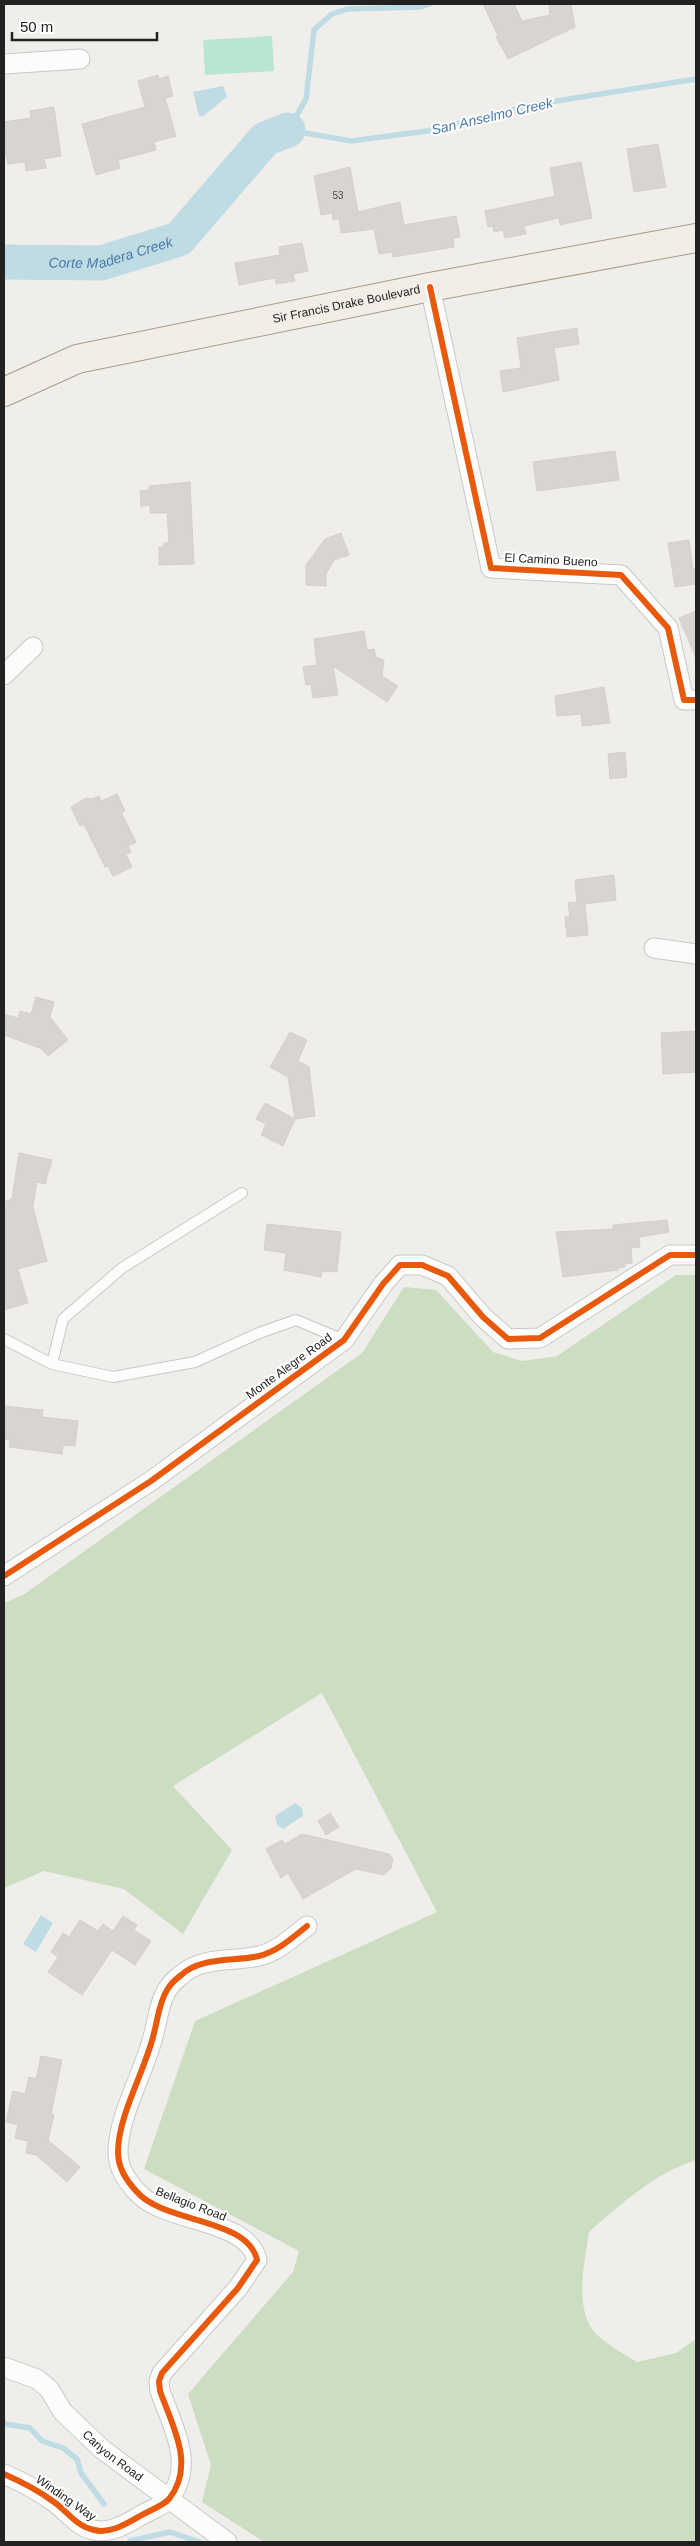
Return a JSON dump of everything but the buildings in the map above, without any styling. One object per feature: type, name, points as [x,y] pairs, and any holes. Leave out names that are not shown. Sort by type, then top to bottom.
[{"type":"main road","name":"Sir Francis Drake Boulevard","points":[[4,392],[77,359],[430,287],[696,238]]},
{"type":"street","points":[[4,64],[80,59]]},
{"type":"street","name":"El Camino Bueno","points":[[430,287],[491,568],[621,575],[668,628],[684,700],[696,700]]},
{"type":"street","points":[[4,675],[33,647]]},
{"type":"street","points":[[654,948],[696,954]]},
{"type":"street","name":"Monte Alegre Road","points":[[4,1576],[151,1481],[344,1340],[383,1284],[400,1265],[422,1265],[448,1276],[484,1317],[508,1339],[540,1338],[670,1255],[696,1255]]},
{"type":"street","name":"Bellagio Road","points":[[168,2500],[181,2474],[181,2447],[160,2391],[159,2381],[162,2373],[238,2288],[257,2260],[256,2253],[249,2244],[233,2233],[155,2205],[138,2193],[121,2170],[118,2152],[121,2130],[154,2033],[158,2010],[167,1989],[181,1974],[195,1966],[209,1962],[259,1956],[273,1951],[307,1926]]},
{"type":"street","name":"Canyon Road","points":[[4,2368],[37,2379],[49,2389],[63,2412],[103,2450],[227,2542]]},
{"type":"street","name":"Winding Way","points":[[4,2474],[30,2485],[56,2503],[75,2521],[93,2530],[110,2531],[168,2500]]},
{"type":"lane","points":[[52,1364],[63,1320],[122,1268],[242,1193]]},
{"type":"lane","points":[[4,1339],[52,1364],[113,1376],[195,1362],[259,1333],[296,1320],[344,1340]]},
{"type":"green space","points":[[272,36],[274,71],[205,75],[203,40]]},
{"type":"green space","points":[[676,1275],[696,1275],[696,2160],[666,2173],[639,2190],[589,2232],[582,2290],[585,2313],[592,2330],[610,2345],[637,2362],[676,2353],[696,2339],[696,2542],[264,2542],[202,2502],[211,2465],[188,2394],[293,2272],[299,2251],[144,2169],[195,2021],[437,1912],[322,1693],[173,1786],[232,1850],[183,1934],[124,1889],[44,1871],[4,1888],[4,1603],[23,1595],[362,1353],[404,1287],[436,1290],[493,1352],[522,1361],[557,1356]]},
{"type":"water","points":[[223,86],[227,97],[203,116],[199,116],[193,92]]},
{"type":"water","points":[[295,1803],[302,1808],[303,1816],[283,1829],[277,1825],[275,1816]]},
{"type":"water","points":[[41,1915],[53,1923],[36,1952],[23,1944]]},
{"type":"waterway","name":"San Anselmo Creek","points":[[430,4],[421,7],[347,9],[332,14],[314,30],[306,99],[288,130],[351,141],[427,131],[537,104],[696,79]]},
{"type":"waterway","name":"Corte Madera Creek","points":[[4,262],[101,263],[179,239],[265,139],[288,130]]},
{"type":"waterway","points":[[4,2422],[5,2424],[30,2428],[42,2441],[63,2448],[77,2459],[81,2473],[104,2504]]},
{"type":"waterway","points":[[130,2541],[170,2532],[199,2542]]},
{"type":"cycle path","points":[[430,287],[491,568],[621,575],[668,628],[684,700],[696,700]]},
{"type":"cycle path","points":[[4,1576],[151,1481],[344,1340],[383,1284],[400,1265],[422,1265],[448,1276],[483,1317],[508,1339],[540,1338],[670,1255],[696,1255]]},
{"type":"cycle path","points":[[4,2474],[42,2494],[82,2526],[100,2531],[118,2528],[166,2502],[177,2486],[181,2473],[179,2445],[160,2391],[159,2381],[162,2373],[238,2288],[257,2260],[250,2246],[238,2236],[222,2228],[166,2210],[150,2202],[137,2192],[126,2178],[119,2163],[119,2138],[122,2123],[150,2047],[162,2000],[173,1982],[188,1970],[207,1962],[249,1958],[266,1954],[284,1944],[307,1926]]}]
